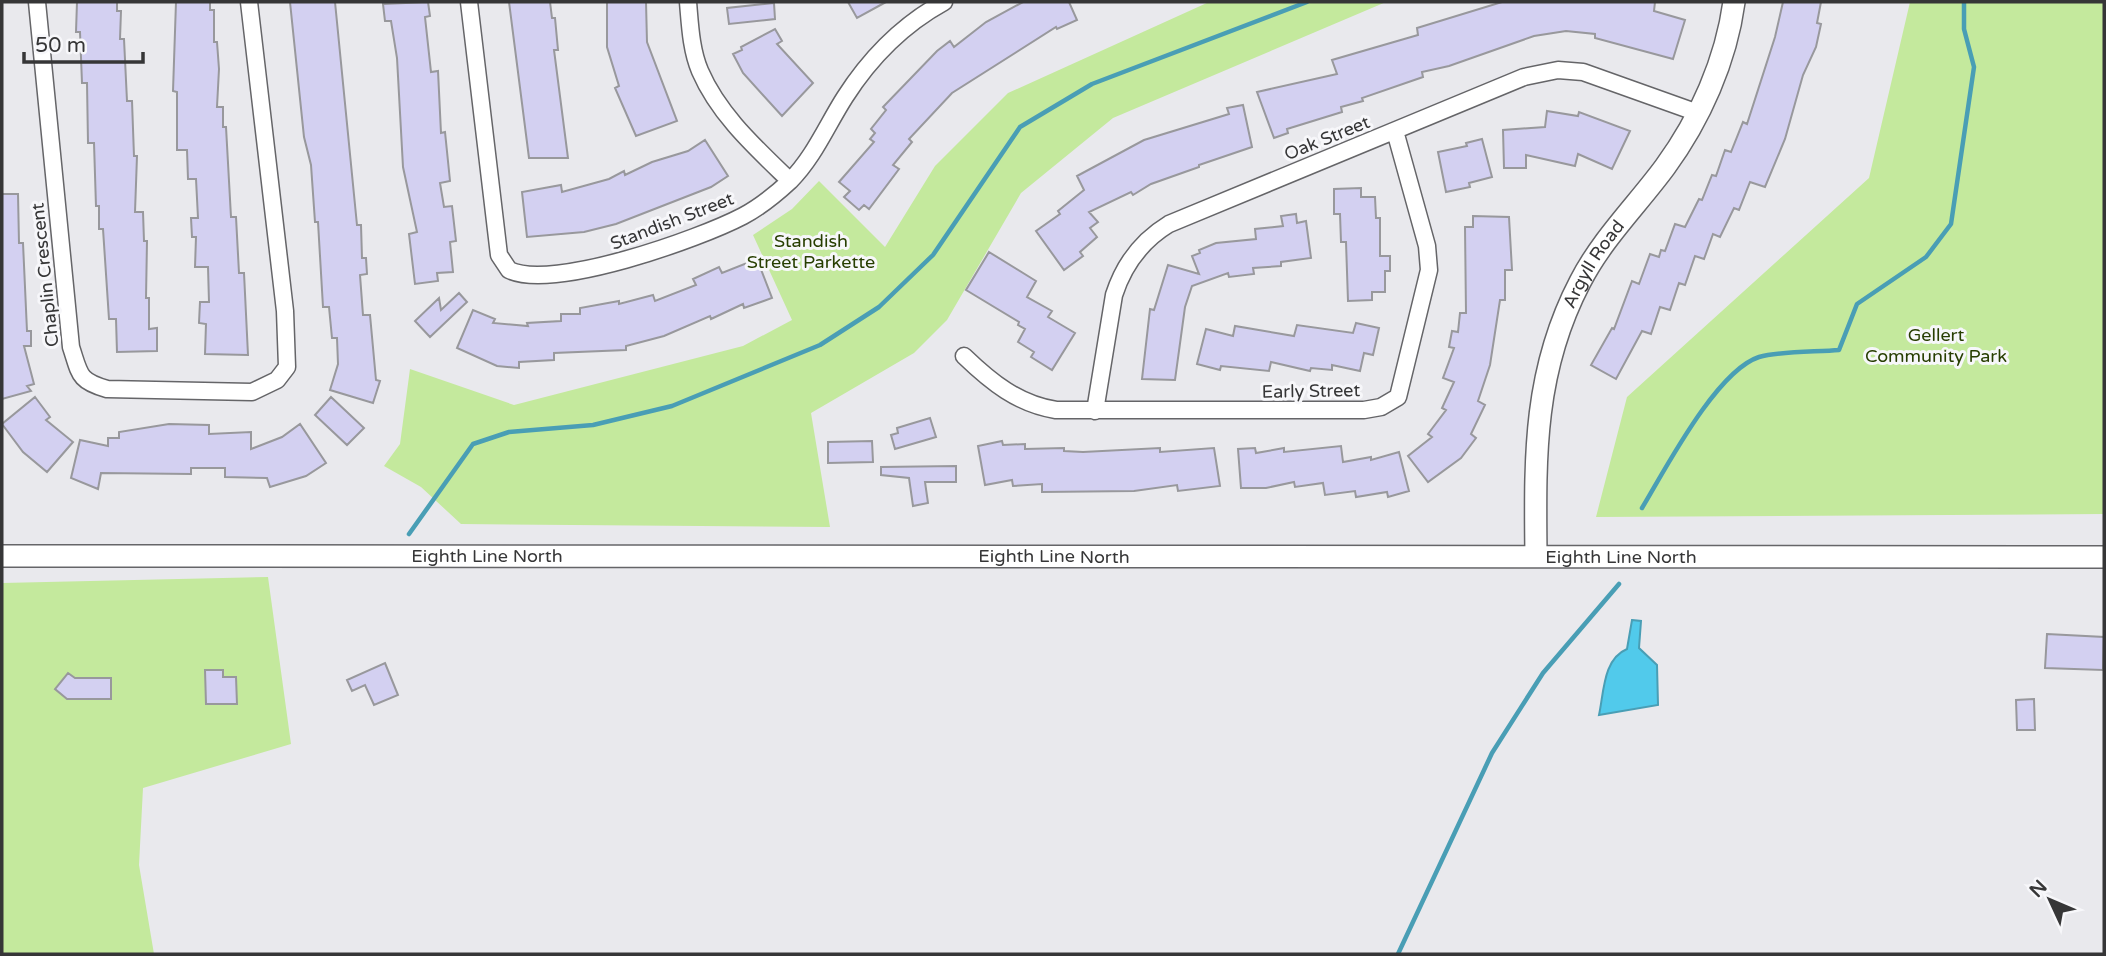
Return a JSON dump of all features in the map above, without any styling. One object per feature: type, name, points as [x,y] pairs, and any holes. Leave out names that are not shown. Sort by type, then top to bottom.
[{"type":"street","name":"Chaplin Crescent","points":[[37,2],[71,347],[80,376],[89,384],[107,389],[252,392],[277,380],[287,367],[285,311],[249,2]]},
{"type":"street","name":"Standish Street","points":[[469,2],[499,255],[509,270],[531,275],[610,265],[744,215],[790,181],[806,162],[861,73],[882,49],[941,3]]},
{"type":"street","points":[[688,2],[692,44],[699,70],[711,92],[738,129],[790,181]]},
{"type":"street","name":"Argyll Road","points":[[1536,556],[1537,424],[1546,373],[1560,328],[1591,262],[1666,166],[1698,113],[1721,60],[1734,2]]},
{"type":"street","name":"Oak Street","points":[[1095,411],[1114,295],[1128,263],[1143,243],[1162,228],[1194,212],[1524,77],[1558,70],[1583,72],[1698,113]]},
{"type":"street","name":"Early Street","points":[[964,356],[999,387],[1027,403],[1056,410],[1364,410],[1381,407],[1398,397],[1429,270],[1427,246],[1395,131]]},
{"type":"street","name":"Eighth Line North","points":[[2,556],[2104,557]]},
{"type":"green space","name":"Standish Street Parkette","points":[[1209,2],[1386,2],[1113,118],[1021,193],[947,320],[914,353],[811,413],[830,527],[461,524],[421,487],[384,466],[400,444],[410,369],[514,405],[743,346],[792,320],[753,235],[792,209],[819,181],[885,247],[935,166],[1008,93]]},
{"type":"green space","name":"Gellert Community Park","points":[[1910,2],[2104,2],[2104,514],[1596,517],[1627,397],[1869,178]]},
{"type":"green space","points":[[268,577],[291,744],[143,788],[139,865],[154,954],[2,954],[2,583]]},
{"type":"water","points":[[1632,620],[1641,621],[1639,648],[1657,665],[1658,705],[1599,715],[1609,668],[1613,660],[1627,649]]},
{"type":"building","points":[[77,2],[117,2],[117,11],[121,11],[120,39],[124,39],[127,101],[132,101],[134,156],[137,156],[135,212],[143,212],[144,241],[147,241],[146,298],[149,298],[149,329],[157,328],[157,351],[117,352],[116,319],[109,319],[103,229],[99,229],[99,206],[96,206],[94,143],[88,143],[87,83],[82,83],[80,32],[76,32]]},
{"type":"building","points":[[176,2],[210,2],[210,10],[214,10],[214,42],[217,42],[219,69],[217,107],[223,107],[223,127],[226,127],[231,217],[236,217],[239,273],[244,273],[248,355],[205,354],[206,324],[199,323],[200,302],[209,302],[208,267],[195,267],[196,237],[192,237],[191,218],[198,218],[196,179],[188,179],[187,150],[177,150],[177,92],[173,91]]},
{"type":"building","points":[[290,2],[335,2],[357,225],[361,225],[362,258],[366,258],[367,274],[360,275],[363,315],[370,315],[376,380],[380,381],[373,403],[330,390],[338,364],[337,338],[332,338],[329,307],[323,307],[318,222],[315,222],[311,165],[304,137]]},
{"type":"building","points":[[428,2],[430,16],[425,17],[431,72],[438,71],[441,133],[445,132],[450,181],[440,183],[444,207],[452,206],[456,241],[450,242],[453,272],[437,273],[438,281],[415,284],[409,234],[417,232],[403,167],[397,58],[391,21],[385,21],[383,4]]},
{"type":"building","points":[[509,2],[550,2],[552,18],[555,18],[558,50],[554,50],[568,158],[529,158]]},
{"type":"building","points":[[607,2],[646,2],[647,42],[677,121],[636,136],[615,88],[619,86],[607,47]]},
{"type":"building","points":[[848,2],[886,2],[857,18]]},
{"type":"building","points":[[1023,2],[1069,2],[1077,20],[1057,29],[1056,27],[952,93],[909,139],[912,142],[893,165],[899,169],[869,209],[864,205],[859,210],[844,197],[850,191],[839,182],[874,142],[870,139],[875,133],[871,129],[886,110],[883,107],[950,41],[954,47],[986,22]]},
{"type":"building","points":[[1502,2],[1655,2],[1654,11],[1685,20],[1673,59],[1595,38],[1595,34],[1566,31],[1534,36],[1449,66],[1422,72],[1423,77],[1362,98],[1363,101],[1341,107],[1342,112],[1287,129],[1288,133],[1274,138],[1257,92],[1337,74],[1332,60],[1418,35],[1417,28]]},
{"type":"building","points":[[1783,2],[1821,2],[1817,23],[1821,24],[1785,139],[1765,187],[1750,182],[1739,210],[1734,208],[1720,237],[1713,234],[1704,259],[1695,256],[1685,285],[1679,283],[1670,310],[1660,307],[1651,334],[1642,331],[1616,379],[1591,365],[1612,328],[1614,329],[1632,281],[1639,284],[1650,254],[1659,257],[1661,250],[1665,251],[1675,224],[1685,227],[1699,199],[1702,200],[1712,175],[1716,176],[1725,150],[1731,152],[1743,122],[1747,124],[1775,37]]},
{"type":"building","points":[[774,3],[775,19],[729,24],[727,8]]},
{"type":"building","points":[[775,29],[782,41],[777,44],[813,83],[782,116],[743,73],[733,54]]},
{"type":"building","points":[[1243,105],[1252,147],[1151,184],[1133,195],[1131,192],[1089,212],[1098,222],[1090,228],[1097,237],[1080,252],[1083,256],[1064,270],[1036,231],[1060,214],[1058,211],[1084,190],[1077,176],[1144,140],[1229,114],[1227,108]]},
{"type":"building","points":[[1547,111],[1578,116],[1579,112],[1630,131],[1612,169],[1578,154],[1575,166],[1526,155],[1526,168],[1504,168],[1503,130],[1545,127]]},
{"type":"building","points":[[1482,139],[1492,177],[1469,183],[1470,187],[1446,192],[1438,152],[1467,146],[1466,143]]},
{"type":"building","points":[[705,140],[728,176],[711,187],[616,224],[584,232],[527,237],[522,192],[561,185],[562,192],[609,179],[624,171],[625,175],[652,162],[688,151]]},
{"type":"building","points":[[1361,188],[1361,197],[1375,197],[1376,218],[1380,218],[1380,256],[1390,256],[1390,271],[1385,271],[1385,292],[1372,292],[1372,300],[1348,301],[1346,242],[1341,242],[1340,214],[1334,214],[1334,189]]},
{"type":"building","points":[[2,194],[18,194],[19,243],[23,243],[27,331],[31,331],[31,346],[24,346],[34,384],[27,386],[31,391],[2,399]]},
{"type":"building","points":[[1296,214],[1297,223],[1306,221],[1311,258],[1281,262],[1281,266],[1253,268],[1254,274],[1229,277],[1228,273],[1192,286],[1185,307],[1175,380],[1142,379],[1150,309],[1154,310],[1168,265],[1199,274],[1192,256],[1200,253],[1199,250],[1216,243],[1256,239],[1255,229],[1283,226],[1281,216]]},
{"type":"building","points":[[1473,216],[1509,217],[1512,270],[1505,270],[1505,300],[1500,300],[1490,365],[1478,401],[1485,405],[1471,434],[1476,438],[1461,458],[1428,482],[1408,456],[1432,437],[1428,434],[1446,410],[1442,408],[1454,382],[1443,378],[1454,348],[1449,347],[1452,331],[1458,332],[1460,313],[1466,313],[1465,227],[1473,227]]},
{"type":"building","points":[[989,252],[1036,281],[1027,297],[1052,311],[1048,317],[1075,333],[1052,370],[1031,357],[1034,352],[1018,342],[1025,329],[1018,325],[1019,322],[966,290]]},
{"type":"building","points":[[757,259],[772,298],[744,308],[743,304],[664,336],[626,346],[626,350],[554,353],[554,360],[519,362],[519,368],[497,366],[457,348],[473,310],[495,319],[493,323],[528,326],[527,323],[561,321],[561,314],[580,314],[580,308],[619,301],[619,304],[653,295],[655,301],[696,285],[693,279],[719,267],[722,273]]},
{"type":"building","points":[[459,293],[467,302],[430,337],[415,321],[439,298],[441,310]]},
{"type":"building","points":[[1356,323],[1379,328],[1373,355],[1364,353],[1360,371],[1332,365],[1332,370],[1311,368],[1310,371],[1271,362],[1269,371],[1221,366],[1220,370],[1197,364],[1206,329],[1233,336],[1235,326],[1294,336],[1297,325],[1353,333]]},
{"type":"building","points":[[35,397],[50,417],[46,420],[73,442],[47,472],[23,452],[2,424]]},
{"type":"building","points":[[331,397],[364,428],[347,445],[315,415]]},
{"type":"building","points":[[930,418],[936,437],[895,449],[891,435],[898,433],[897,428]]},
{"type":"building","points":[[169,424],[209,425],[209,434],[251,432],[251,449],[282,437],[300,424],[326,463],[306,476],[270,487],[267,478],[225,477],[225,468],[191,468],[191,474],[101,473],[98,489],[71,478],[80,440],[108,446],[108,438],[119,438],[119,432]]},
{"type":"building","points":[[872,441],[873,462],[828,463],[828,442]]},
{"type":"building","points":[[1002,441],[1003,445],[1025,444],[1025,449],[1064,448],[1064,451],[1083,452],[1160,448],[1160,452],[1214,448],[1220,486],[1178,491],[1177,485],[1134,491],[1042,492],[1042,484],[1013,486],[1012,480],[985,485],[978,446]]},
{"type":"building","points":[[1341,446],[1343,462],[1371,457],[1371,460],[1399,452],[1409,491],[1388,497],[1387,492],[1356,497],[1355,491],[1325,495],[1323,483],[1295,487],[1294,482],[1266,488],[1241,488],[1238,449],[1255,448],[1256,453],[1284,448],[1284,452]]},
{"type":"building","points":[[956,466],[956,482],[925,482],[928,503],[913,506],[909,478],[881,475],[881,467]]},
{"type":"building","points":[[2047,634],[2104,637],[2103,670],[2045,668]]},
{"type":"building","points":[[385,663],[398,695],[374,705],[365,685],[352,691],[347,680]]},
{"type":"building","points":[[205,670],[223,670],[223,677],[236,677],[237,704],[206,704]]},
{"type":"building","points":[[68,673],[75,678],[111,678],[111,699],[67,699],[55,689]]},
{"type":"building","points":[[2034,699],[2035,730],[2017,730],[2016,700]]},
{"type":"waterway","points":[[409,534],[473,444],[509,432],[593,425],[672,406],[820,345],[879,307],[933,255],[1020,127],[1092,84],[1307,2]]},
{"type":"waterway","points":[[1642,508],[1693,424],[1726,381],[1743,366],[1759,357],[1839,350],[1857,304],[1926,257],[1951,224],[1974,67],[1964,29],[1964,2]]},
{"type":"waterway","points":[[1398,954],[1492,753],[1543,673],[1619,584]]}]
